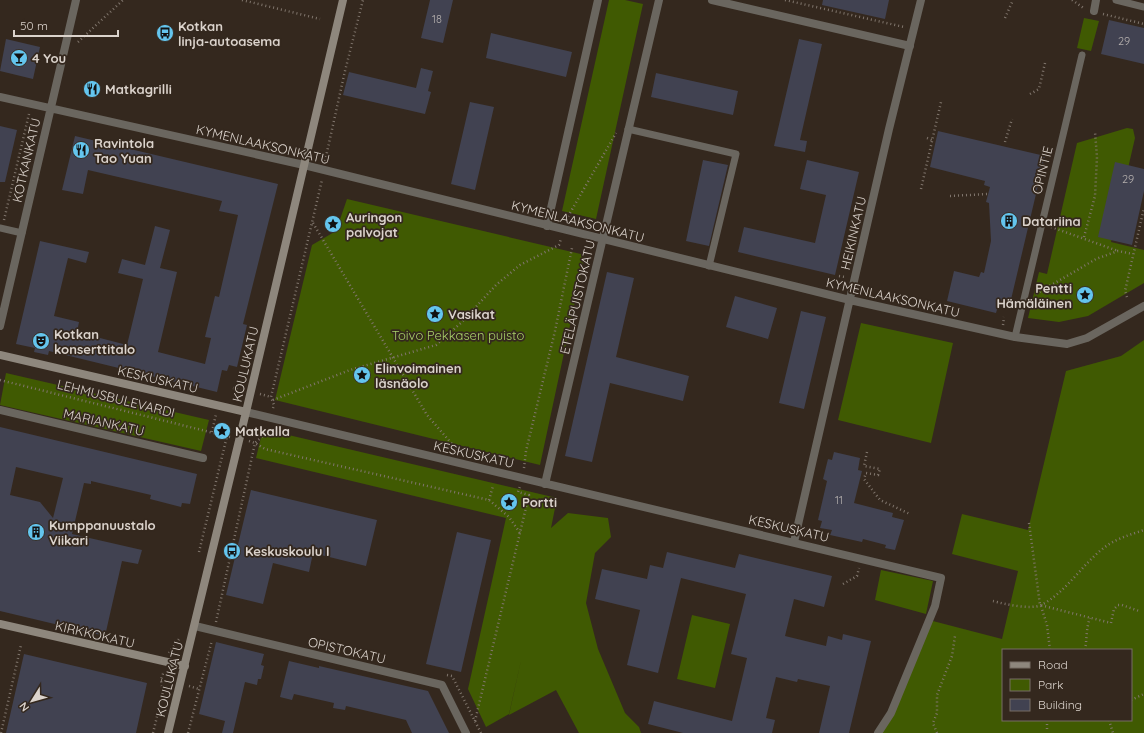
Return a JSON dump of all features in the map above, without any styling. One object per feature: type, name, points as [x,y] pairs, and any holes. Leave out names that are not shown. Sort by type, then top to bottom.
[{"type":"main road","name":"KOULUKATU","points":[[168,733],[195,626],[343,0]]},
{"type":"main road","name":"KESKUSKATU","points":[[0,355],[246,412]]},
{"type":"main road","name":"KIRKKOKATU","points":[[0,624],[185,666]]},
{"type":"street","name":"KOTKANKATU","points":[[0,326],[76,0]]},
{"type":"street","points":[[547,226],[598,0]]},
{"type":"street","name":"ETELÄPUISTOKATU","points":[[545,484],[659,0]]},
{"type":"street","points":[[712,0],[910,46]]},
{"type":"street","name":"HEIKINKATU","points":[[794,542],[921,0]]},
{"type":"street","points":[[1096,0],[1098,12]]},
{"type":"street","name":"KYMENLAAKSONKATU","points":[[0,97],[304,165],[850,300],[1015,337],[1067,344],[1087,338],[1144,306]]},
{"type":"street","name":"MARIANKATU","points":[[0,410],[203,458]]},
{"type":"street","name":"KESKUSKATU","points":[[246,412],[941,578],[935,606],[894,706],[878,733]]},
{"type":"street","name":"OPISTOKATU","points":[[195,626],[442,685],[466,733]]},
{"type":"lane","points":[[1116,0],[1144,7]]},
{"type":"lane","name":"OPINTIE","points":[[1015,337],[1082,55]]},
{"type":"lane","points":[[628,129],[736,154],[710,266]]},
{"type":"lane","points":[[1,228],[22,234]]},
{"type":"path","points":[[77,43],[123,0]]},
{"type":"path","points":[[242,0],[320,19]]},
{"type":"path","points":[[188,733],[214,631],[255,443],[267,432],[271,418],[274,404],[271,397],[313,223],[345,71],[363,0]]},
{"type":"path","points":[[785,0],[902,27]]},
{"type":"path","points":[[1006,18],[1013,0]]},
{"type":"path","points":[[1098,12],[1144,24]]},
{"type":"path","points":[[1030,94],[1039,88],[1045,63]]},
{"type":"path","points":[[920,189],[941,102]]},
{"type":"path","points":[[1005,142],[1012,118]]},
{"type":"path","points":[[1,228],[26,124]]},
{"type":"path","points":[[563,229],[567,215],[617,132]]},
{"type":"path","points":[[1084,237],[1095,196],[1097,157],[1095,132]]},
{"type":"path","points":[[927,138],[932,140]]},
{"type":"path","points":[[950,196],[988,194]]},
{"type":"path","points":[[1127,297],[1125,291],[1144,208]]},
{"type":"path","points":[[313,223],[427,415],[458,452]]},
{"type":"path","points":[[1041,224],[1084,237],[1118,251],[1133,254]]},
{"type":"path","points":[[273,400],[350,370],[393,356],[436,345],[462,322],[496,284],[514,270],[545,251],[559,245]]},
{"type":"path","points":[[522,478],[526,451],[555,331],[572,248]]},
{"type":"path","points":[[1024,298],[1038,293],[1096,259],[1118,251]]},
{"type":"path","name":"LEHMUSBULEVARDI","points":[[0,380],[227,436],[198,556]]},
{"type":"path","points":[[255,443],[265,449],[488,500],[508,516],[520,533]]},
{"type":"path","points":[[867,452],[864,466],[880,469],[878,475],[866,473],[864,479],[880,500],[910,514]]},
{"type":"path","points":[[488,500],[493,486]]},
{"type":"path","points":[[475,721],[529,495],[518,492]]},
{"type":"path","points":[[1029,523],[1040,606],[1047,625],[1050,649]]},
{"type":"path","points":[[1040,606],[1063,588],[1104,548],[1120,538],[1144,530]]},
{"type":"path","points":[[843,584],[857,576],[859,568]]},
{"type":"path","points":[[993,601],[1012,606],[1040,606],[1111,623],[1114,609],[1118,605],[1139,611]]},
{"type":"path","points":[[1085,649],[1087,624],[1090,618]]},
{"type":"path","points":[[153,733],[163,692],[161,680],[170,650],[179,639],[181,632]]},
{"type":"path","points":[[937,733],[933,723],[936,713],[937,695],[952,656],[955,636]]},
{"type":"path","points":[[1,733],[22,645]]},
{"type":"path","points":[[1132,700],[1144,694]]},
{"type":"path","points":[[1047,721],[1047,729]]},
{"type":"path","points":[[1109,721],[1113,733]]},
{"type":"green space","points":[[609,0],[625,0],[643,4],[596,219],[562,211]]},
{"type":"green space","points":[[1084,18],[1099,21],[1091,51],[1077,48]]},
{"type":"green space","points":[[1127,128],[1133,129],[1135,138],[1111,242],[1144,250],[1144,283],[1088,316],[1059,322],[1028,318],[1039,272],[1047,274],[1077,143]]},
{"type":"green space","name":"Toivo Pekkasen puisto","points":[[347,199],[585,255],[540,465],[275,400],[312,245],[336,231]]},
{"type":"green space","points":[[861,323],[953,343],[931,443],[838,420]]},
{"type":"green space","points":[[1144,340],[1144,733],[874,733],[891,713],[929,620],[1002,639],[1018,571],[952,554],[962,514],[1028,530],[1066,371],[1121,356]]},
{"type":"green space","points":[[6,373],[209,420],[201,451],[0,405]]},
{"type":"green space","points":[[263,429],[557,498],[551,528],[568,513],[608,518],[611,537],[595,553],[586,603],[598,649],[625,713],[639,727],[641,733],[579,733],[556,690],[509,715],[522,656],[509,714],[486,727],[468,689],[506,518],[256,458]]},
{"type":"green space","points":[[881,570],[933,581],[926,614],[875,600]]},
{"type":"green space","points":[[692,615],[730,624],[715,688],[677,679]]},
{"type":"building","points":[[430,0],[453,0],[443,43],[421,38]]},
{"type":"building","points":[[823,0],[889,0],[885,19],[822,5]]},
{"type":"building","points":[[1109,20],[1144,28],[1144,64],[1101,54]]},
{"type":"building","points":[[491,33],[572,52],[566,77],[486,58]]},
{"type":"building","points":[[6,39],[40,47],[33,79],[0,71]]},
{"type":"building","points":[[799,39],[822,44],[800,140],[807,141],[805,152],[774,146]]},
{"type":"building","points":[[421,68],[433,71],[428,91],[431,92],[425,114],[343,95],[349,72],[416,88]]},
{"type":"building","points":[[656,73],[738,91],[733,115],[651,97]]},
{"type":"building","points":[[470,102],[494,107],[475,190],[451,184]]},
{"type":"building","points":[[0,126],[17,130],[5,182],[0,182]]},
{"type":"building","name":"Datariina","points":[[938,131],[1045,156],[1009,308],[998,306],[996,313],[947,301],[954,271],[979,277],[981,272],[984,273],[991,241],[989,203],[986,202],[990,187],[984,185],[985,181],[930,167]]},
{"type":"building","points":[[75,136],[278,184],[243,324],[247,325],[237,367],[229,365],[227,371],[222,370],[217,392],[49,351],[48,355],[34,352],[35,348],[16,344],[40,241],[89,252],[86,263],[68,258],[54,316],[79,322],[77,332],[127,345],[143,279],[118,273],[122,259],[145,265],[155,226],[170,230],[160,268],[177,272],[158,352],[205,364],[211,338],[205,337],[215,296],[219,297],[238,215],[219,211],[222,201],[88,170],[83,194],[62,190]]},
{"type":"building","points":[[703,160],[728,165],[709,246],[686,241]]},
{"type":"building","points":[[807,160],[859,172],[835,275],[738,252],[744,227],[815,243],[826,195],[800,189]]},
{"type":"building","points":[[1115,162],[1144,169],[1144,191],[1132,245],[1098,237]]},
{"type":"building","points":[[607,272],[634,278],[616,357],[689,376],[683,401],[610,383],[592,462],[565,456]]},
{"type":"building","points":[[735,296],[777,308],[768,339],[726,327]]},
{"type":"building","points":[[801,311],[826,317],[804,409],[779,403]]},
{"type":"building","name":"Kumppanuustalo Viikari","points":[[0,427],[197,474],[190,504],[182,503],[181,507],[150,499],[151,495],[91,481],[91,484],[84,483],[72,534],[142,550],[138,564],[122,561],[105,636],[0,611]],"holes":[[[16,467],[63,478],[53,518],[40,502],[10,495]]]},
{"type":"building","points":[[834,452],[860,458],[858,470],[862,471],[854,503],[893,513],[892,517],[904,520],[895,550],[885,548],[886,545],[863,539],[862,542],[830,535],[832,530],[820,528],[822,521],[818,520],[827,481],[823,479],[828,459],[832,460]]},
{"type":"building","points":[[251,490],[377,520],[366,566],[313,553],[309,572],[273,563],[263,604],[226,595]]},
{"type":"building","points":[[457,532],[491,540],[461,672],[426,664]]},
{"type":"building","points":[[667,552],[735,568],[739,554],[832,576],[824,607],[794,599],[785,636],[826,646],[828,636],[842,640],[843,634],[871,641],[849,733],[819,733],[830,686],[798,679],[797,682],[776,677],[766,718],[775,720],[772,733],[683,733],[648,724],[654,701],[732,721],[747,658],[731,654],[746,594],[681,578],[658,673],[627,665],[640,610],[595,599],[602,569],[647,579],[650,565],[663,568]]},
{"type":"building","points":[[216,642],[264,654],[261,665],[264,666],[261,679],[258,679],[257,685],[245,682],[233,733],[222,733],[225,721],[199,714]]},
{"type":"building","points":[[24,654],[147,683],[136,733],[6,733]]},
{"type":"building","points":[[289,661],[319,668],[319,666],[428,691],[449,733],[412,733],[406,720],[346,706],[345,710],[333,708],[334,703],[294,694],[292,700],[280,697]]},
{"type":"place","name":"Kotkan linja-autoasema","points":[[165,33]]},
{"type":"place","name":"4 You","points":[[19,58]]},
{"type":"place","name":"Matkagrilli","points":[[92,89]]},
{"type":"place","name":"Ravintola Tao Yuan","points":[[81,150]]},
{"type":"place","name":"Datariina","points":[[1009,221]]},
{"type":"place","name":"Auringon palvojat","points":[[333,224]]},
{"type":"place","name":"Pentti Hämäläinen","points":[[1085,295]]},
{"type":"place","name":"Vasikat","points":[[435,314]]},
{"type":"place","name":"Kotkan konserttitalo","points":[[41,341]]},
{"type":"place","name":"Elinvoimainen läsnäolo","points":[[362,375]]},
{"type":"place","name":"Matkalla","points":[[222,431]]},
{"type":"place","name":"Portti","points":[[509,502]]},
{"type":"place","name":"Kumppanuustalo Viikari","points":[[36,532]]},
{"type":"place","name":"Keskuskoulu I","points":[[232,551]]}]
